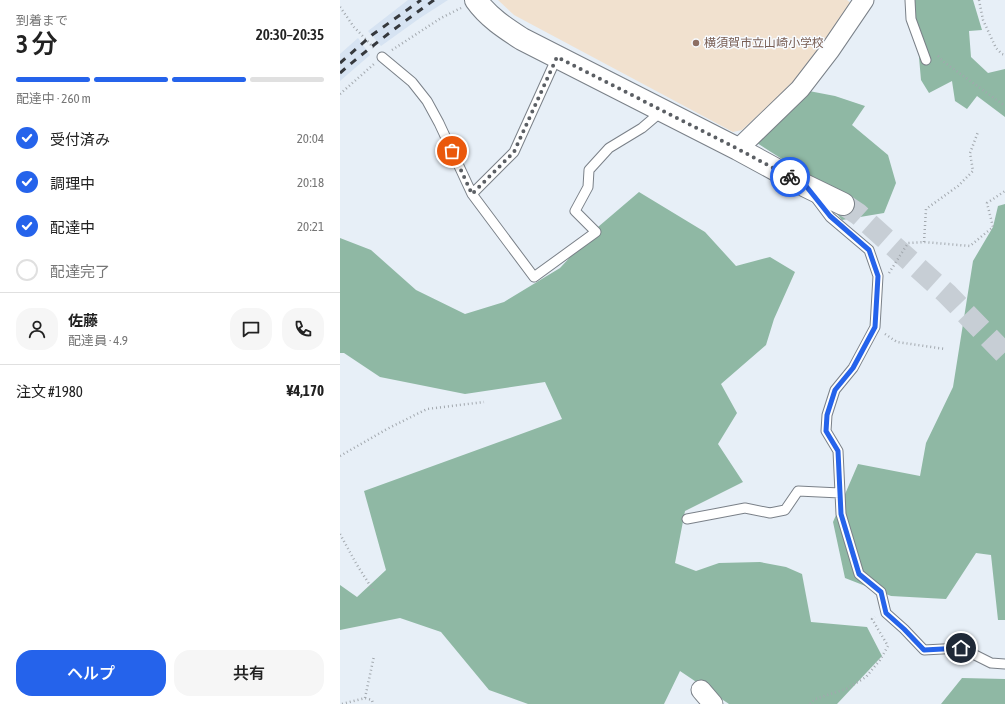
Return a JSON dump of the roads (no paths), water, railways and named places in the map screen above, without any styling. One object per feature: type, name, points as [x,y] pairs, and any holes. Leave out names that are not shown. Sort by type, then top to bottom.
[{"type":"street","points":[[476,0],[489,15],[504,28],[522,39],[663,110],[806,186],[844,204]]},
{"type":"street","points":[[738,149],[800,89],[830,50],[864,0]]},
{"type":"street","points":[[701,690],[713,704]]},
{"type":"lane","points":[[910,0],[911,19],[926,60]]},
{"type":"lane","points":[[382,57],[412,82],[427,101],[439,123],[472,194],[534,277],[596,232],[575,211],[588,187],[589,170],[609,148],[642,128],[663,110]]},
{"type":"lane","points":[[472,194],[514,152],[557,57]]},
{"type":"lane","points":[[806,186],[830,216],[869,250],[878,276],[875,327],[853,368],[835,390],[827,415],[826,431],[838,451],[841,514],[859,574],[881,592],[886,613],[924,650],[961,648],[991,663],[1005,664]]},
{"type":"lane","points":[[687,519],[745,508],[770,513],[785,510],[798,491],[840,493]]},
{"type":"tunnel","points":[[843,204],[858,214],[947,294],[1005,354]]},
{"type":"railway","points":[[340,63],[372,35],[421,0]]},
{"type":"railway","points":[[340,73],[386,35],[434,0]]},
{"type":"place","name":"横須賀市立山崎小学校","points":[[696,43]]}]
